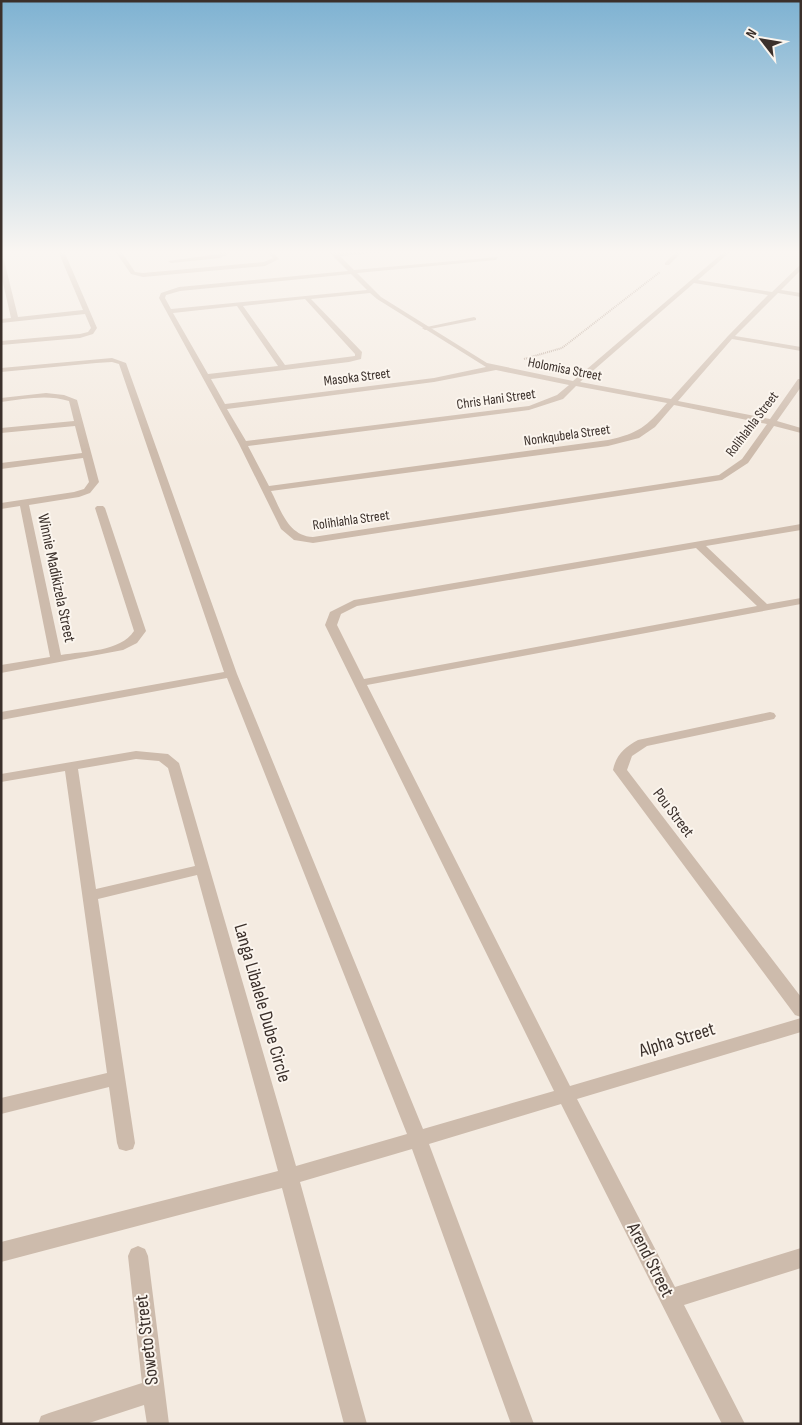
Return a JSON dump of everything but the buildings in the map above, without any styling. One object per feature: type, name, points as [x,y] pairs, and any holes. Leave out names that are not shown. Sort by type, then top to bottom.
[{"type":"street","points":[[1,320],[31,318]]},
{"type":"street","points":[[1,344],[80,336],[91,332],[94,328],[89,318]]},
{"type":"street","name":"Rolihlahla Street","points":[[173,318],[243,444],[286,529],[290,534],[303,540],[711,480],[730,473],[740,465],[801,381]]},
{"type":"street","points":[[248,318],[283,368]]},
{"type":"street","points":[[205,377],[349,360],[358,356],[324,318]]},
{"type":"street","name":"Holomisa Street","points":[[408,318],[492,367],[773,422],[801,431]]},
{"type":"street","name":"Chris Hani Street","points":[[243,444],[529,408],[553,402],[651,318]]},
{"type":"street","name":"Nonkqubela Street","points":[[266,489],[621,441],[643,432],[750,318]]},
{"type":"street","points":[[730,338],[801,349]]},
{"type":"street","points":[[1,370],[112,360],[122,363],[231,674],[418,1139],[523,1424]]},
{"type":"street","name":"Masoka Street","points":[[221,407],[426,382],[492,367]]},
{"type":"street","points":[[1,400],[46,395],[62,396],[73,400],[94,482],[87,491],[76,495],[1,506]]},
{"type":"street","points":[[1,431],[78,423]]},
{"type":"street","points":[[1,466],[86,455]]},
{"type":"street","name":"Winnie Madikizela Street","points":[[24,503],[56,660]]},
{"type":"street","points":[[1,669],[110,650],[129,644],[137,638],[140,631],[100,508]]},
{"type":"street","name":"Arend Street","points":[[734,1424],[566,1096],[331,625],[336,612],[348,605],[449,586],[801,527]]},
{"type":"street","points":[[698,544],[765,608]]},
{"type":"street","points":[[361,683],[801,602]]},
{"type":"street","points":[[1,716],[231,674]]},
{"type":"street","name":"Pou Street","points":[[770,716],[643,743],[634,747],[624,757],[620,770],[801,1010]]},
{"type":"street","name":"Langa Libalele Dube Circle","points":[[1,778],[136,755],[156,756],[171,762],[176,771],[356,1424]]},
{"type":"street","points":[[71,766],[126,1143]]},
{"type":"street","points":[[90,896],[202,869]]},
{"type":"street","name":"Alpha Street","points":[[1,1252],[289,1177],[801,1025]]},
{"type":"street","points":[[1,1106],[116,1078]]},
{"type":"street","name":"Soweto Street","points":[[138,1256],[158,1424]]},
{"type":"street","points":[[671,1300],[801,1258]]},
{"type":"street","points":[[49,1424],[153,1391]]},
{"type":"lane","points":[[425,328],[474,319]]},
{"type":"path","points":[[492,367],[562,348],[600,318]]}]
